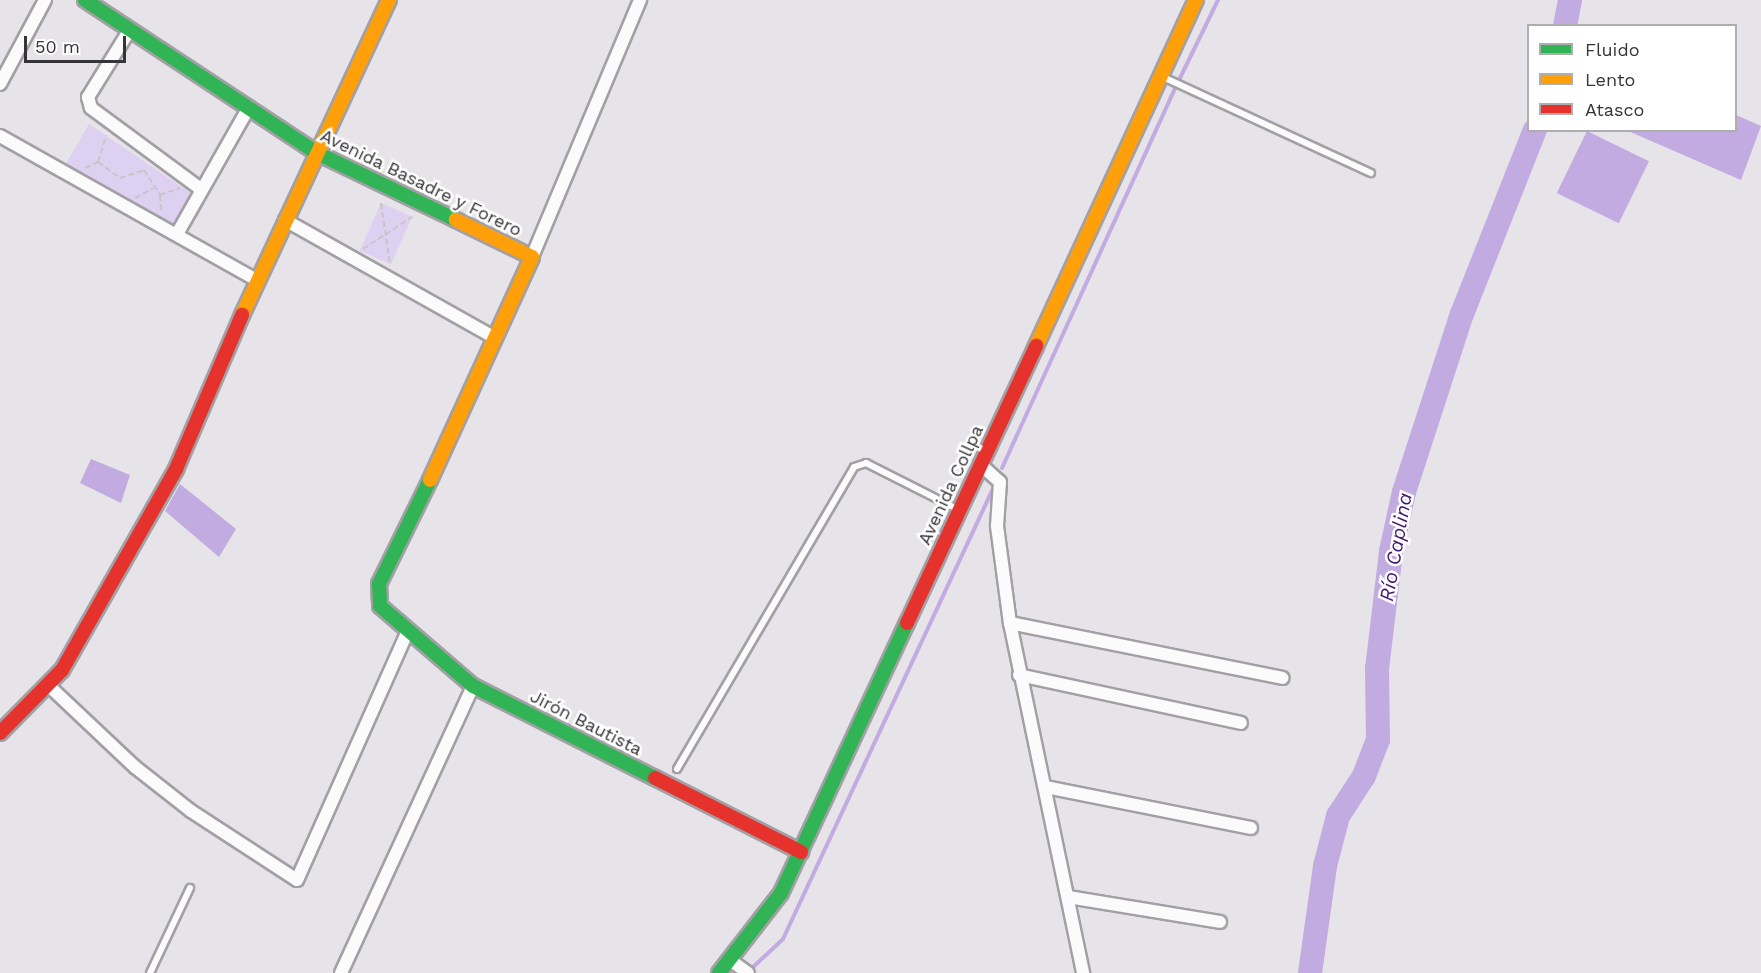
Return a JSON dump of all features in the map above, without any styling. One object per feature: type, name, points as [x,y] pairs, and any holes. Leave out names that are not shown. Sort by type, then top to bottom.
[{"type":"street","points":[[0,84],[45,0]]},
{"type":"street","name":"Avenida Basadre y Forero","points":[[85,0],[317,153],[532,257]]},
{"type":"street","points":[[0,733],[62,670],[176,469],[257,280],[388,0]]},
{"type":"street","points":[[285,220],[495,338],[532,257],[640,0]]},
{"type":"street","name":"Avenida Collpa","points":[[719,973],[781,893],[1196,0]]},
{"type":"street","points":[[129,31],[88,97],[92,108],[201,189]]},
{"type":"street","points":[[177,234],[249,107]]},
{"type":"street","points":[[0,136],[257,280]]},
{"type":"street","name":"Jirón Bautista","points":[[495,338],[379,584],[380,606],[407,633],[474,686],[801,852]]},
{"type":"street","points":[[981,465],[1000,482],[998,526],[1010,622],[1019,675],[1046,787],[1083,973]]},
{"type":"street","points":[[1010,622],[1282,678]]},
{"type":"street","points":[[48,685],[135,766],[183,805],[297,880],[407,633]]},
{"type":"street","points":[[1019,675],[1241,723]]},
{"type":"street","points":[[341,973],[474,686]]},
{"type":"street","points":[[1046,787],[1251,828]]},
{"type":"street","points":[[1068,897],[1220,922]]},
{"type":"street","points":[[730,960],[748,973]]},
{"type":"lane","points":[[1160,76],[1371,172]]},
{"type":"lane","points":[[677,769],[854,467],[866,463],[959,511]]},
{"type":"lane","points":[[150,973],[190,888]]},
{"type":"path","points":[[82,169],[98,162],[106,135]]},
{"type":"path","points":[[98,162],[120,178],[144,170]]},
{"type":"path","points":[[145,162],[144,170],[160,195],[164,219]]},
{"type":"path","points":[[129,204],[155,187]]},
{"type":"path","points":[[160,195],[181,187]]},
{"type":"path","points":[[381,203],[391,268]]},
{"type":"path","points":[[360,250],[412,217]]},
{"type":"shaded area","points":[[1737,115],[1761,126],[1741,180],[1630,132],[1737,132]]},
{"type":"shaded area","points":[[89,124],[195,196],[174,230],[64,167]]},
{"type":"shaded area","points":[[1587,132],[1649,161],[1619,223],[1557,193]]},
{"type":"shaded area","points":[[381,203],[412,217],[391,264],[360,251]]},
{"type":"shaded area","points":[[91,459],[130,475],[121,503],[80,483]]},
{"type":"shaded area","points":[[180,484],[236,529],[219,557],[165,511]]},
{"type":"waterway","points":[[1180,78],[1218,0]]},
{"type":"waterway","name":"Río Caplina","points":[[1565,24],[1570,0]]},
{"type":"waterway","points":[[1002,468],[1175,89]]},
{"type":"waterway","name":"Río Caplina","points":[[1310,973],[1325,866],[1338,816],[1364,776],[1378,740],[1377,669],[1391,551],[1404,492],[1462,314],[1534,132]]},
{"type":"waterway","points":[[750,970],[783,939],[992,490]]},
{"type":"traffic: fast","points":[[85,0],[317,153],[456,220]]},
{"type":"traffic: fast","points":[[430,480],[379,584],[380,606],[473,686],[655,778]]},
{"type":"traffic: fast","points":[[719,973],[781,893],[907,623]]},
{"type":"traffic: slow","points":[[242,315],[389,0]]},
{"type":"traffic: slow","points":[[1036,346],[1196,0]]},
{"type":"traffic: slow","points":[[430,480],[532,257],[456,220]]},
{"type":"traffic: jam","points":[[0,733],[62,670],[176,469],[242,315]]},
{"type":"traffic: jam","points":[[907,623],[1036,346]]},
{"type":"traffic: jam","points":[[655,778],[801,852]]}]
